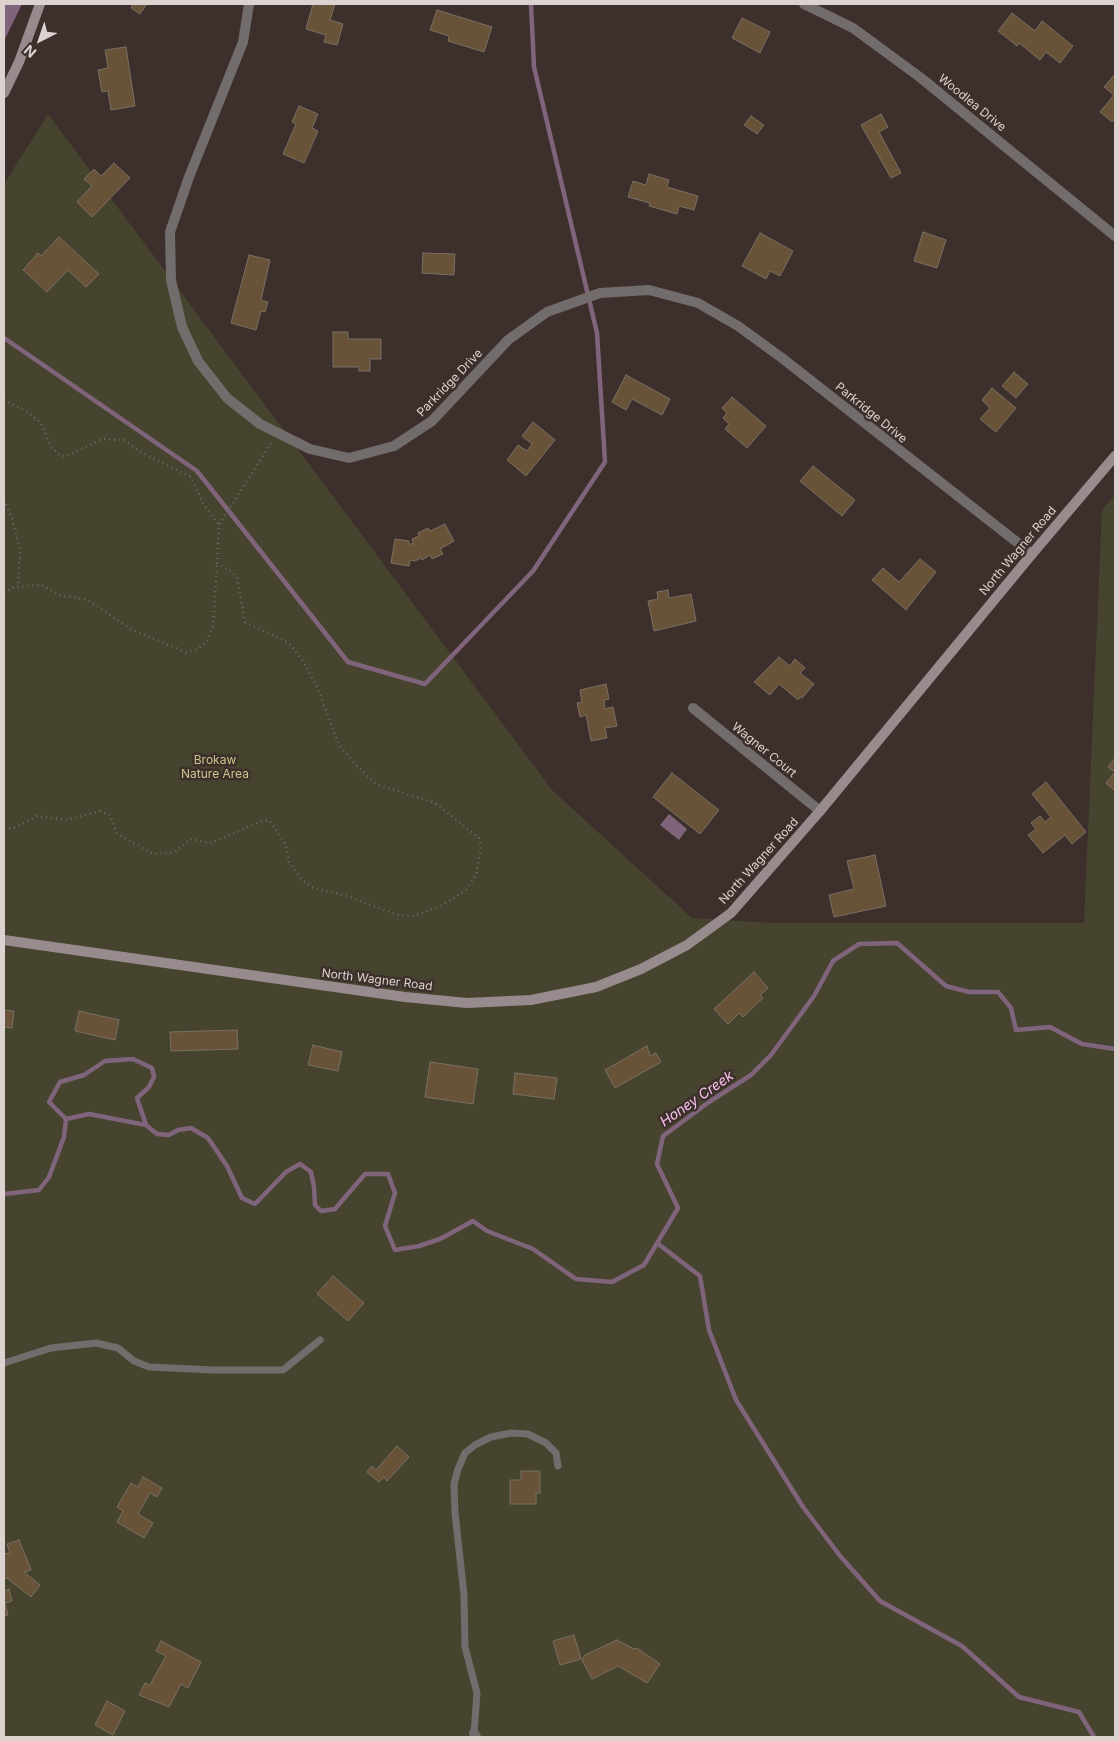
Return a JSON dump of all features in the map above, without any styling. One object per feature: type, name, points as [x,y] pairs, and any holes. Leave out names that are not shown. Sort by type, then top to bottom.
[{"type":"street","points":[[4,93],[19,62],[40,4]]},
{"type":"street","name":"Parkridge Drive","points":[[249,4],[243,42],[189,177],[170,232],[171,280],[182,327],[198,361],[227,398],[260,424],[310,449],[349,458],[394,446],[432,421],[508,340],[547,312],[600,293],[649,290],[698,302],[738,326],[782,358],[1032,554]]},
{"type":"street","name":"Woodlea Drive","points":[[804,4],[853,28],[921,78],[1115,236]]},
{"type":"street","name":"North Wagner Road","points":[[4,940],[405,997],[467,1003],[531,1000],[596,987],[642,969],[687,945],[731,913],[820,811],[1115,456]]},
{"type":"street","name":"Wagner Court","points":[[693,708],[820,811]]},
{"type":"lane","points":[[4,1363],[51,1348],[96,1343],[118,1348],[134,1361],[149,1367],[214,1370],[282,1370],[320,1340]]},
{"type":"lane","points":[[475,1735],[477,1693],[465,1647],[464,1595],[455,1513],[454,1484],[458,1469],[465,1453],[475,1445],[492,1437],[510,1434],[528,1434],[546,1443],[556,1453],[558,1466]]},
{"type":"path","points":[[4,400],[26,411],[41,423],[51,448],[61,456],[69,455],[102,439],[124,440],[139,451],[191,477],[204,505],[219,524]]},
{"type":"path","points":[[4,594],[7,590],[18,587],[42,584],[59,595],[88,600],[132,630],[186,652],[198,649],[207,641],[213,626],[219,524],[277,433]]},
{"type":"path","points":[[4,500],[12,518],[20,551],[18,587]]},
{"type":"path","points":[[4,830],[16,827],[37,816],[67,820],[100,811],[110,815],[116,834],[154,854],[175,852],[190,839],[210,843],[262,821],[270,821],[286,845],[289,862],[301,879],[313,888],[348,896],[398,914],[414,916],[443,905],[466,890],[476,875],[481,848],[478,838],[435,803],[376,784],[356,765],[339,745],[317,687],[303,661],[289,643],[245,622],[237,578],[232,572],[217,563]]},
{"type":"green space","name":"Brokaw Nature Area","points":[[48,114],[552,790],[692,918],[772,923],[1084,923],[1102,510],[1115,495],[1115,1737],[4,1737],[4,184]]},
{"type":"shaded area","points":[[4,4],[22,4],[4,41]]},
{"type":"shaded area","points":[[669,814],[687,829],[679,840],[660,825]]},
{"type":"building","points":[[133,4],[147,4],[140,14],[131,8]]},
{"type":"building","points":[[313,4],[335,4],[330,20],[343,24],[337,45],[324,42],[326,35],[306,29]]},
{"type":"building","points":[[437,10],[492,27],[484,52],[448,41],[449,36],[430,30]]},
{"type":"building","points":[[1012,13],[1035,31],[1042,21],[1073,46],[1060,63],[1046,52],[1040,60],[1019,43],[1017,46],[998,31]]},
{"type":"building","points":[[742,18],[770,32],[760,53],[732,38]]},
{"type":"building","points":[[126,47],[135,106],[111,110],[108,91],[102,92],[98,70],[108,68],[105,50]]},
{"type":"building","points":[[1115,74],[1115,118],[1112,122],[1100,112],[1114,95],[1104,87]]},
{"type":"building","points":[[299,106],[318,114],[312,128],[318,131],[304,163],[283,154],[296,124],[292,122]]},
{"type":"building","points":[[881,114],[888,127],[879,132],[901,173],[891,178],[861,125]]},
{"type":"building","points":[[751,116],[764,125],[757,134],[744,125]]},
{"type":"building","points":[[114,163],[130,178],[92,217],[77,202],[92,186],[84,179],[94,169],[101,176]]},
{"type":"building","points":[[649,174],[669,180],[667,187],[698,196],[694,210],[679,206],[677,214],[649,206],[650,203],[628,197],[633,181],[646,185]]},
{"type":"building","points":[[923,232],[946,240],[937,268],[914,261]]},
{"type":"building","points":[[760,233],[793,251],[780,276],[770,271],[766,279],[742,266]]},
{"type":"building","points":[[59,237],[99,274],[86,287],[68,270],[47,292],[23,270],[38,253],[41,256]]},
{"type":"building","points":[[423,253],[455,254],[454,275],[422,273]]},
{"type":"building","points":[[249,255],[270,260],[261,300],[268,302],[265,312],[261,311],[256,330],[231,323]]},
{"type":"building","points":[[333,332],[348,332],[348,339],[381,339],[381,359],[370,359],[370,371],[359,371],[359,367],[333,367]]},
{"type":"building","points":[[1014,372],[1028,384],[1016,398],[1002,386]]},
{"type":"building","points":[[626,375],[670,399],[662,415],[632,399],[626,410],[612,402]]},
{"type":"building","points":[[992,388],[1016,408],[996,432],[980,419],[990,408],[982,400]]},
{"type":"building","points":[[732,397],[766,426],[747,448],[725,429],[729,424],[723,418],[727,413],[722,408]]},
{"type":"building","points":[[533,422],[555,440],[526,476],[507,460],[518,445],[527,451],[532,444],[522,436]]},
{"type":"building","points":[[813,466],[855,500],[842,516],[800,481]]},
{"type":"building","points":[[445,524],[454,541],[440,549],[443,554],[432,559],[430,555],[422,560],[421,558],[415,561],[410,560],[409,566],[391,563],[395,539],[409,541],[409,544],[413,544],[412,539],[419,536],[418,533],[428,528],[430,531]]},
{"type":"building","points":[[920,559],[936,572],[906,610],[872,580],[883,568],[899,582]]},
{"type":"building","points":[[668,590],[669,598],[691,594],[696,621],[654,631],[648,601],[658,599],[657,592]]},
{"type":"building","points":[[779,657],[790,666],[795,659],[805,668],[800,673],[814,684],[798,700],[779,684],[770,695],[754,682]]},
{"type":"building","points":[[606,684],[609,699],[604,700],[605,709],[613,707],[617,726],[605,728],[607,738],[591,741],[586,715],[580,717],[577,703],[582,702],[580,690]]},
{"type":"building","points":[[1115,758],[1115,772],[1108,767]]},
{"type":"building","points":[[1115,772],[1115,791],[1106,783]]},
{"type":"building","points":[[672,773],[719,810],[700,834],[653,797]]},
{"type":"building","points":[[1046,782],[1086,832],[1072,844],[1065,835],[1043,853],[1028,835],[1036,829],[1031,823],[1040,816],[1045,822],[1051,817],[1032,794]]},
{"type":"building","points":[[875,855],[886,906],[834,917],[829,895],[854,889],[847,861]]},
{"type":"building","points":[[754,972],[768,988],[760,995],[763,998],[743,1017],[739,1013],[728,1024],[714,1009]]},
{"type":"building","points":[[4,1010],[14,1011],[12,1028],[4,1027]]},
{"type":"building","points":[[79,1011],[119,1020],[115,1040],[75,1031]]},
{"type":"building","points":[[237,1030],[238,1049],[171,1051],[170,1032]]},
{"type":"building","points":[[313,1045],[342,1052],[338,1071],[308,1065]]},
{"type":"building","points":[[647,1046],[650,1056],[656,1053],[661,1062],[615,1088],[605,1070]]},
{"type":"building","points":[[430,1062],[478,1069],[473,1104],[425,1097]]},
{"type":"building","points":[[515,1073],[557,1078],[554,1099],[513,1094]]},
{"type":"building","points":[[333,1276],[364,1303],[348,1321],[317,1294]]},
{"type":"building","points":[[397,1446],[409,1457],[387,1481],[384,1477],[379,1482],[367,1472],[372,1466],[376,1470]]},
{"type":"building","points":[[521,1471],[540,1471],[540,1493],[536,1493],[536,1504],[510,1504],[510,1480],[521,1480]]},
{"type":"building","points":[[143,1477],[162,1488],[157,1497],[150,1493],[138,1514],[153,1523],[144,1538],[117,1522],[123,1511],[117,1507],[131,1483],[138,1487]]},
{"type":"building","points":[[19,1540],[31,1570],[24,1572],[40,1585],[31,1597],[7,1578],[4,1579],[4,1554],[10,1553],[7,1544]]},
{"type":"building","points":[[9,1589],[12,1601],[5,1603],[8,1615],[4,1616],[4,1591]]},
{"type":"building","points":[[574,1635],[581,1659],[560,1665],[553,1641]]},
{"type":"building","points":[[617,1640],[634,1649],[637,1648],[660,1664],[647,1683],[618,1666],[592,1679],[582,1660],[585,1655]]},
{"type":"building","points":[[161,1641],[201,1662],[188,1688],[181,1684],[169,1707],[139,1695],[145,1683],[150,1685],[166,1656],[156,1651]]},
{"type":"building","points":[[107,1701],[125,1711],[113,1735],[95,1725]]},
{"type":"waterway","points":[[4,338],[197,471],[348,662],[425,684],[533,571],[605,462],[597,333],[534,67],[531,4]]},
{"type":"waterway","name":"Honey Creek","points":[[4,1194],[39,1190],[49,1177],[64,1137],[66,1119],[49,1102],[60,1082],[84,1075],[105,1061],[133,1059],[152,1068],[154,1077],[149,1087],[137,1098],[146,1125],[157,1134],[169,1135],[178,1130],[191,1128],[208,1138],[227,1166],[242,1198],[255,1204],[286,1172],[300,1164],[311,1172],[315,1205],[321,1211],[335,1209],[365,1174],[388,1174],[395,1193],[385,1226],[395,1250],[419,1246],[440,1239],[473,1221],[487,1231],[533,1249],[576,1279],[612,1282],[644,1265],[678,1208],[657,1164],[663,1136],[709,1102],[751,1075],[771,1055],[814,996],[833,961],[859,944],[897,943],[946,986],[969,992],[998,992],[1011,1008],[1016,1030],[1050,1027],[1082,1044],[1115,1049]]},
{"type":"waterway","points":[[66,1119],[89,1114],[146,1125]]},
{"type":"waterway","points":[[657,1243],[700,1276],[709,1330],[736,1400],[803,1507],[841,1557],[880,1601],[962,1646],[1019,1697],[1079,1712],[1094,1737]]}]
